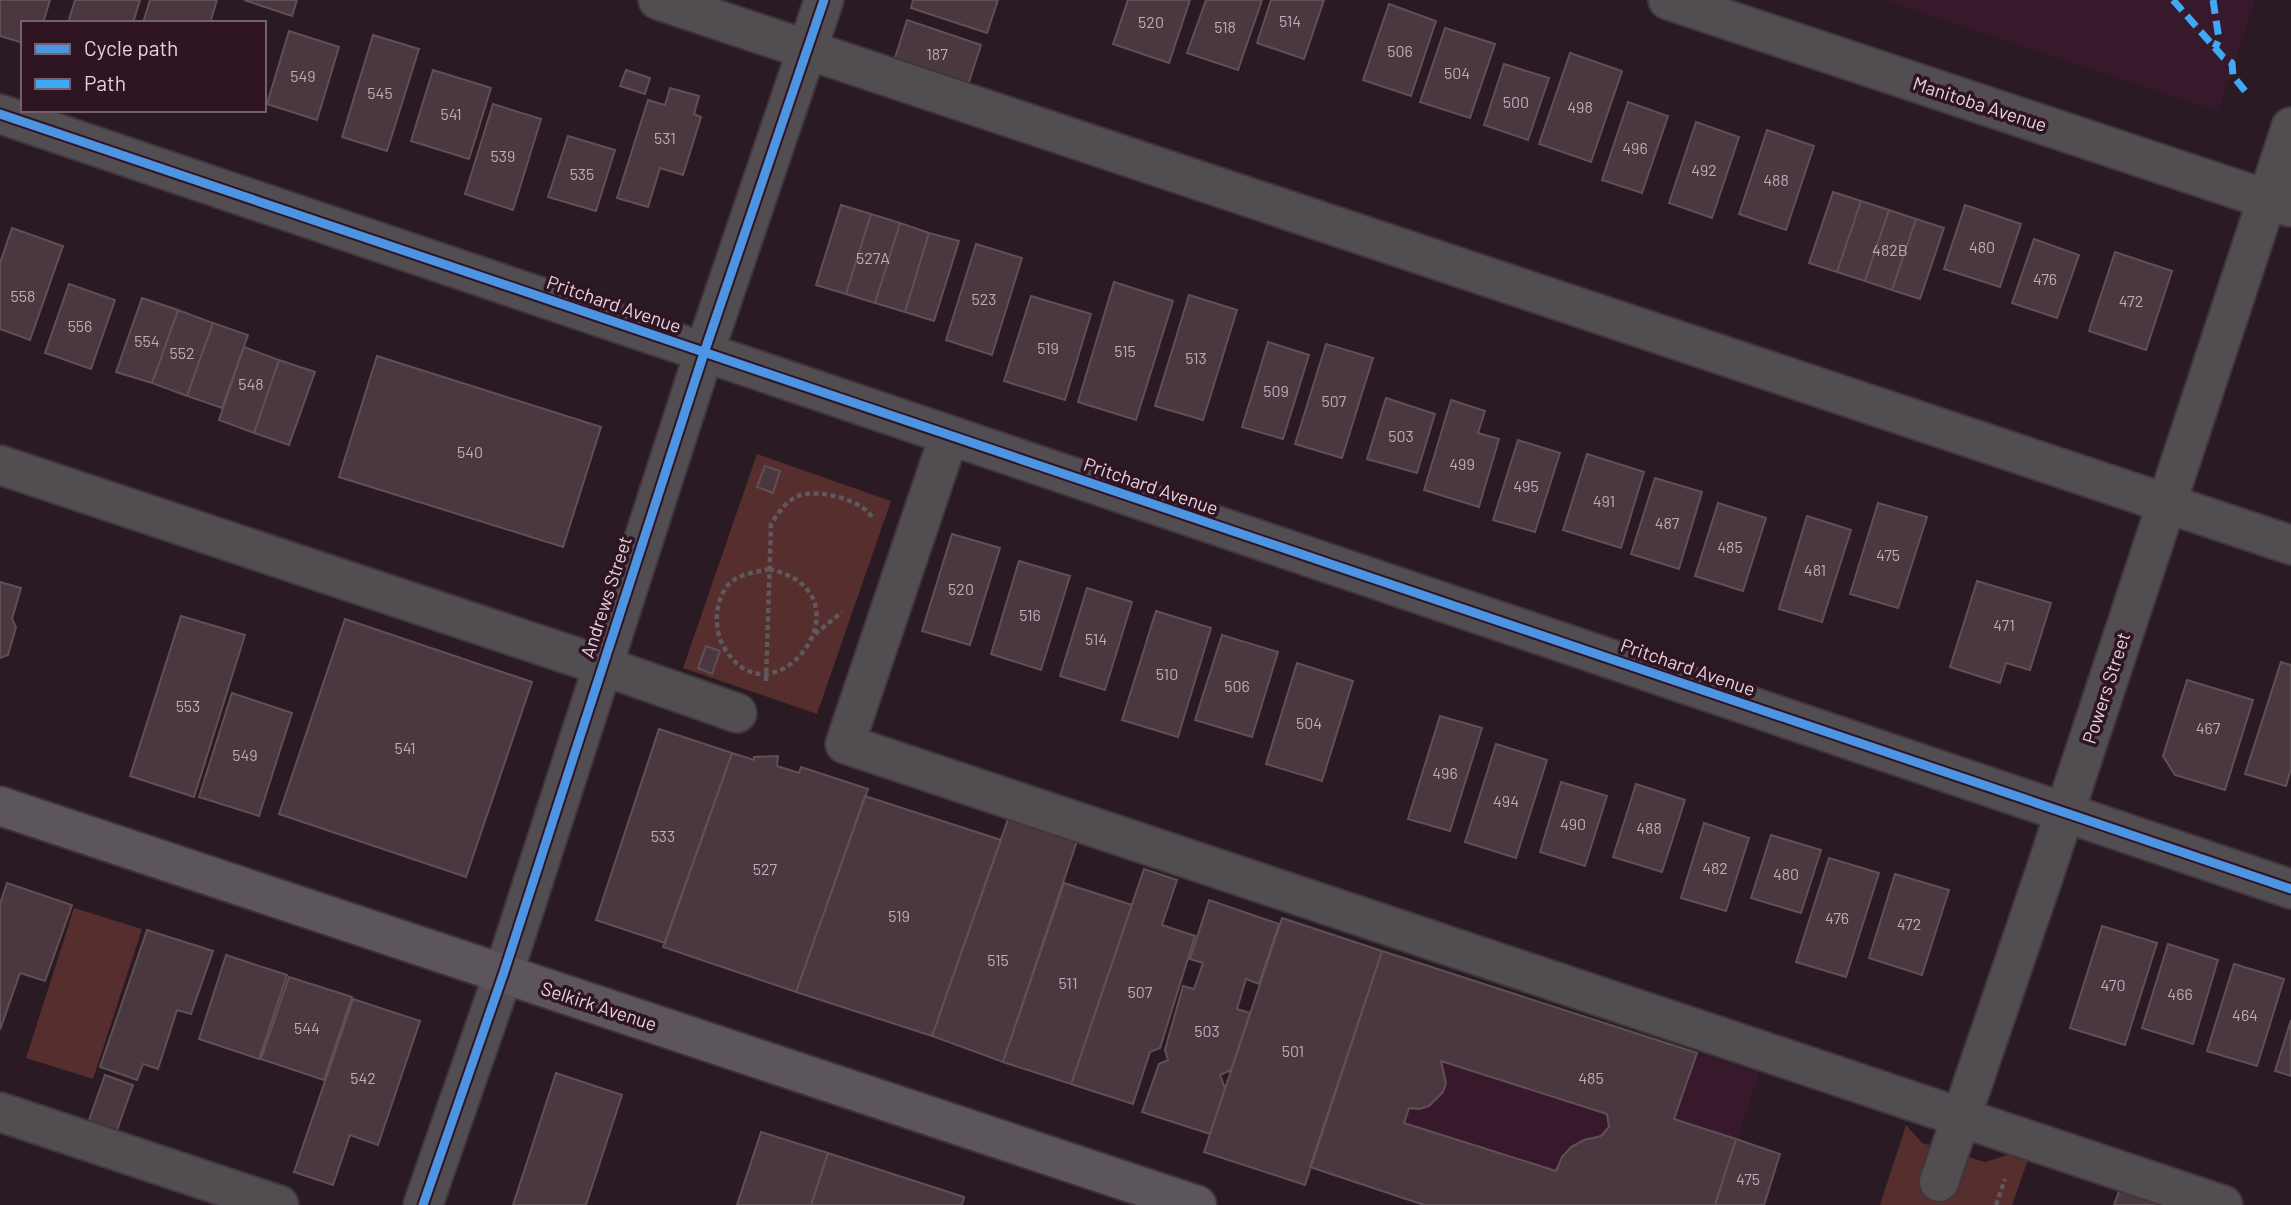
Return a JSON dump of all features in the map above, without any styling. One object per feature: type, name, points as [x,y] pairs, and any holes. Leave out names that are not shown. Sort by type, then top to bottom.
[{"type":"main road","name":"Selkirk Avenue","points":[[0,806],[1197,1205]]},
{"type":"street","points":[[657,0],[2291,545]]},
{"type":"street","name":"Andrews Street","points":[[423,1205],[503,975],[705,353],[824,0]]},
{"type":"street","name":"Manitoba Avenue","points":[[1668,0],[2279,204]]},
{"type":"street","name":"Pritchard Avenue","points":[[0,114],[2291,889]]},
{"type":"street","name":"Powers Street","points":[[1939,1182],[2065,813],[2165,503],[2279,204],[2291,127]]},
{"type":"street","points":[[949,436],[845,744],[2223,1205]]},
{"type":"street","points":[[0,465],[737,713]]},
{"type":"street","points":[[0,1112],[279,1205]]},
{"type":"path","points":[[766,686],[771,524],[784,505],[801,494],[828,494],[856,503],[872,514],[875,527]]},
{"type":"path","points":[[815,634],[818,618],[814,601],[806,588],[789,573],[769,569],[743,575],[729,584],[719,604],[716,628],[720,643],[732,662],[755,675],[766,676],[782,669],[803,654],[815,634],[842,612],[847,603]]},
{"type":"shaded area","points":[[1883,0],[2255,0],[2218,111]]},
{"type":"shaded area","points":[[757,454],[891,501],[817,714],[683,668]]},
{"type":"shaded area","points":[[74,908],[142,929],[93,1079],[26,1058]]},
{"type":"shaded area","points":[[1382,951],[1759,1073],[1715,1205],[1312,1164]]},
{"type":"shaded area","points":[[1906,1125],[1922,1143],[1985,1162],[2011,1154],[2028,1160],[2012,1205],[1880,1205]]},
{"type":"building","points":[[0,0],[50,0],[44,21],[21,21],[21,42],[0,36]]},
{"type":"building","points":[[75,0],[140,0],[134,21],[69,21]]},
{"type":"building","points":[[150,0],[217,0],[211,21],[144,21]]},
{"type":"building","points":[[244,0],[297,0],[292,16]]},
{"type":"building","points":[[913,0],[998,0],[987,33],[911,8]]},
{"type":"building","points":[[1128,0],[1190,0],[1169,63],[1113,44]]},
{"type":"building","points":[[1206,0],[1262,0],[1238,70],[1187,53]]},
{"type":"building","points":[[1271,0],[1324,0],[1304,59],[1257,43]]},
{"type":"building","points":[[1389,4],[1436,21],[1411,96],[1363,80]]},
{"type":"building","points":[[907,20],[981,45],[967,88],[893,64]]},
{"type":"building","points":[[1445,28],[1495,44],[1470,118],[1420,102]]},
{"type":"building","points":[[289,31],[339,47],[317,120],[267,104]]},
{"type":"building","points":[[373,35],[419,49],[387,151],[342,137]]},
{"type":"building","points":[[1570,53],[1622,71],[1591,162],[1539,144]]},
{"type":"building","points":[[1504,64],[1549,78],[1528,140],[1484,125]]},
{"type":"building","points":[[433,70],[491,88],[469,159],[411,141]]},
{"type":"building","points":[[626,70],[650,78],[645,94],[620,86]]},
{"type":"building","points":[[670,88],[699,96],[694,114],[701,117],[683,175],[660,168],[648,207],[617,198],[648,100],[665,105]]},
{"type":"building","points":[[1628,102],[1668,116],[1642,193],[1602,180]]},
{"type":"building","points":[[493,104],[541,119],[513,210],[465,194]]},
{"type":"building","points":[[1696,122],[1739,137],[1712,218],[1669,203]]},
{"type":"building","points":[[1767,130],[1814,146],[1786,230],[1739,214]]},
{"type":"building","points":[[568,136],[615,150],[596,211],[548,197]]},
{"type":"building","points":[[1833,192],[1861,201],[1837,272],[1809,263]]},
{"type":"building","points":[[1861,201],[1889,210],[1865,281],[1837,272]]},
{"type":"building","points":[[841,205],[871,214],[846,294],[816,285]]},
{"type":"building","points":[[1965,205],[2021,224],[2000,287],[1944,269]]},
{"type":"building","points":[[1889,210],[1916,219],[1892,290],[1865,281]]},
{"type":"building","points":[[871,214],[900,223],[875,303],[846,294]]},
{"type":"building","points":[[1916,219],[1944,228],[1920,299],[1892,290]]},
{"type":"building","points":[[900,223],[929,233],[905,312],[875,303]]},
{"type":"building","points":[[12,228],[63,246],[30,340],[0,329],[0,263]]},
{"type":"building","points":[[929,233],[959,241],[934,321],[905,312]]},
{"type":"building","points":[[2034,239],[2079,255],[2057,318],[2012,303]]},
{"type":"building","points":[[976,244],[1022,258],[992,355],[946,340]]},
{"type":"building","points":[[2115,252],[2172,271],[2146,350],[2089,331]]},
{"type":"building","points":[[1114,282],[1173,301],[1136,420],[1078,402]]},
{"type":"building","points":[[69,284],[115,300],[91,369],[45,353]]},
{"type":"building","points":[[1189,295],[1237,310],[1203,420],[1155,406]]},
{"type":"building","points":[[1031,296],[1091,314],[1065,400],[1004,381]]},
{"type":"building","points":[[142,298],[178,310],[152,383],[116,372]]},
{"type":"building","points":[[178,310],[213,323],[187,396],[152,383]]},
{"type":"building","points":[[213,323],[248,335],[222,408],[187,396]]},
{"type":"building","points":[[1268,342],[1309,355],[1283,439],[1242,427]]},
{"type":"building","points":[[1326,344],[1373,358],[1342,458],[1295,444]]},
{"type":"building","points":[[244,347],[279,360],[254,433],[219,420]]},
{"type":"building","points":[[377,356],[601,427],[563,547],[339,477]]},
{"type":"building","points":[[279,360],[315,372],[289,445],[254,433]]},
{"type":"building","points":[[1386,398],[1435,414],[1417,473],[1367,459]]},
{"type":"building","points":[[1451,400],[1485,411],[1478,433],[1499,439],[1479,507],[1424,490]]},
{"type":"building","points":[[1518,440],[1560,453],[1535,532],[1493,520]]},
{"type":"building","points":[[1587,454],[1644,472],[1621,548],[1563,530]]},
{"type":"building","points":[[765,466],[780,471],[773,493],[757,487]]},
{"type":"building","points":[[1655,478],[1702,492],[1679,569],[1631,554]]},
{"type":"building","points":[[1718,503],[1766,518],[1743,591],[1695,576]]},
{"type":"building","points":[[1878,503],[1927,517],[1898,608],[1850,594]]},
{"type":"building","points":[[1807,516],[1851,530],[1822,622],[1779,609]]},
{"type":"building","points":[[952,534],[1000,548],[970,645],[922,631]]},
{"type":"building","points":[[1019,561],[1070,576],[1041,670],[991,654]]},
{"type":"building","points":[[1977,581],[2051,603],[2030,670],[2006,663],[2000,683],[1950,667]]},
{"type":"building","points":[[0,582],[21,588],[12,619],[16,627],[8,655],[0,658]]},
{"type":"building","points":[[1087,588],[1132,602],[1105,690],[1060,676]]},
{"type":"building","points":[[1156,611],[1211,628],[1178,737],[1122,720]]},
{"type":"building","points":[[181,616],[245,635],[194,797],[130,776]]},
{"type":"building","points":[[345,619],[532,682],[466,877],[279,814]]},
{"type":"building","points":[[1222,635],[1278,652],[1252,737],[1195,720]]},
{"type":"building","points":[[706,646],[720,651],[712,674],[698,668]]},
{"type":"building","points":[[2281,662],[2291,665],[2291,769],[2286,786],[2245,774]]},
{"type":"building","points":[[1297,663],[1353,681],[1322,781],[1266,764]]},
{"type":"building","points":[[2187,680],[2253,700],[2225,790],[2175,775],[2163,756]]},
{"type":"building","points":[[232,693],[292,713],[259,816],[199,797]]},
{"type":"building","points":[[1440,716],[1482,728],[1450,831],[1408,819]]},
{"type":"building","points":[[659,729],[732,753],[665,943],[596,920]]},
{"type":"building","points":[[1496,744],[1547,760],[1516,858],[1465,842]]},
{"type":"building","points":[[732,753],[754,760],[754,757],[778,756],[777,766],[799,773],[801,767],[868,789],[796,992],[663,947]]},
{"type":"building","points":[[1561,782],[1607,796],[1585,866],[1540,852]]},
{"type":"building","points":[[1636,784],[1685,800],[1662,872],[1613,857]]},
{"type":"building","points":[[865,796],[1001,840],[932,1036],[796,992]]},
{"type":"building","points":[[1008,819],[1077,841],[1003,1062],[932,1036]]},
{"type":"building","points":[[1704,823],[1749,838],[1726,911],[1681,898]]},
{"type":"building","points":[[1771,835],[1821,850],[1801,913],[1751,898]]},
{"type":"building","points":[[1829,858],[1879,873],[1846,977],[1796,962]]},
{"type":"building","points":[[1144,869],[1177,880],[1162,925],[1195,936],[1160,1048],[1150,1052],[1133,1104],[1071,1084]]},
{"type":"building","points":[[1895,874],[1949,890],[1922,975],[1869,958]]},
{"type":"building","points":[[7,883],[72,905],[45,981],[20,973],[0,1030],[0,904]]},
{"type":"building","points":[[1064,883],[1132,905],[1071,1084],[1003,1062]]},
{"type":"building","points":[[1209,900],[1279,924],[1259,984],[1246,979],[1237,1009],[1250,1013],[1231,1070],[1220,1075],[1225,1088],[1210,1134],[1142,1112],[1159,1064],[1168,1060],[1165,1050],[1183,986],[1194,989],[1203,963],[1190,959]]},
{"type":"building","points":[[1282,918],[1382,951],[1305,1185],[1204,1152]]},
{"type":"building","points":[[2102,926],[2157,943],[2125,1045],[2070,1028]]},
{"type":"building","points":[[147,930],[213,951],[191,1014],[177,1010],[158,1069],[143,1064],[137,1080],[100,1067]]},
{"type":"building","points":[[2168,944],[2218,960],[2193,1044],[2142,1028]]},
{"type":"building","points":[[1382,951],[1697,1053],[1674,1119],[1736,1139],[1715,1205],[1424,1205],[1310,1167]],"holes":[[[1441,1061],[1607,1114],[1609,1127],[1601,1136],[1571,1147],[1562,1157],[1556,1171],[1404,1123],[1409,1108],[1429,1106],[1443,1092],[1446,1083]]]},
{"type":"building","points":[[226,955],[287,975],[259,1059],[199,1039]]},
{"type":"building","points":[[2234,964],[2284,979],[2257,1066],[2207,1051]]},
{"type":"building","points":[[289,977],[352,997],[324,1080],[261,1059]]},
{"type":"building","points":[[353,999],[420,1021],[378,1145],[350,1135],[333,1185],[294,1172]]},
{"type":"building","points":[[2291,1020],[2291,1076],[2275,1071]]},
{"type":"building","points":[[556,1073],[622,1095],[586,1205],[513,1205]]},
{"type":"building","points":[[105,1075],[133,1085],[116,1133],[88,1123]]},
{"type":"building","points":[[761,1132],[828,1153],[811,1205],[737,1205]]},
{"type":"building","points":[[1736,1139],[1780,1154],[1764,1205],[1715,1205]]},
{"type":"building","points":[[828,1153],[964,1197],[962,1205],[811,1205]]},
{"type":"building","points":[[2120,1189],[2166,1205],[2114,1205]]},
{"type":"marked path","points":[[2173,0],[2223,57],[2232,63],[2233,76],[2245,91]]},
{"type":"marked path","points":[[2213,0],[2219,39],[2215,48]]},
{"type":"cycle path","points":[[423,1205],[503,975],[704,353],[824,0]]},
{"type":"cycle path","points":[[0,114],[2291,889]]}]
